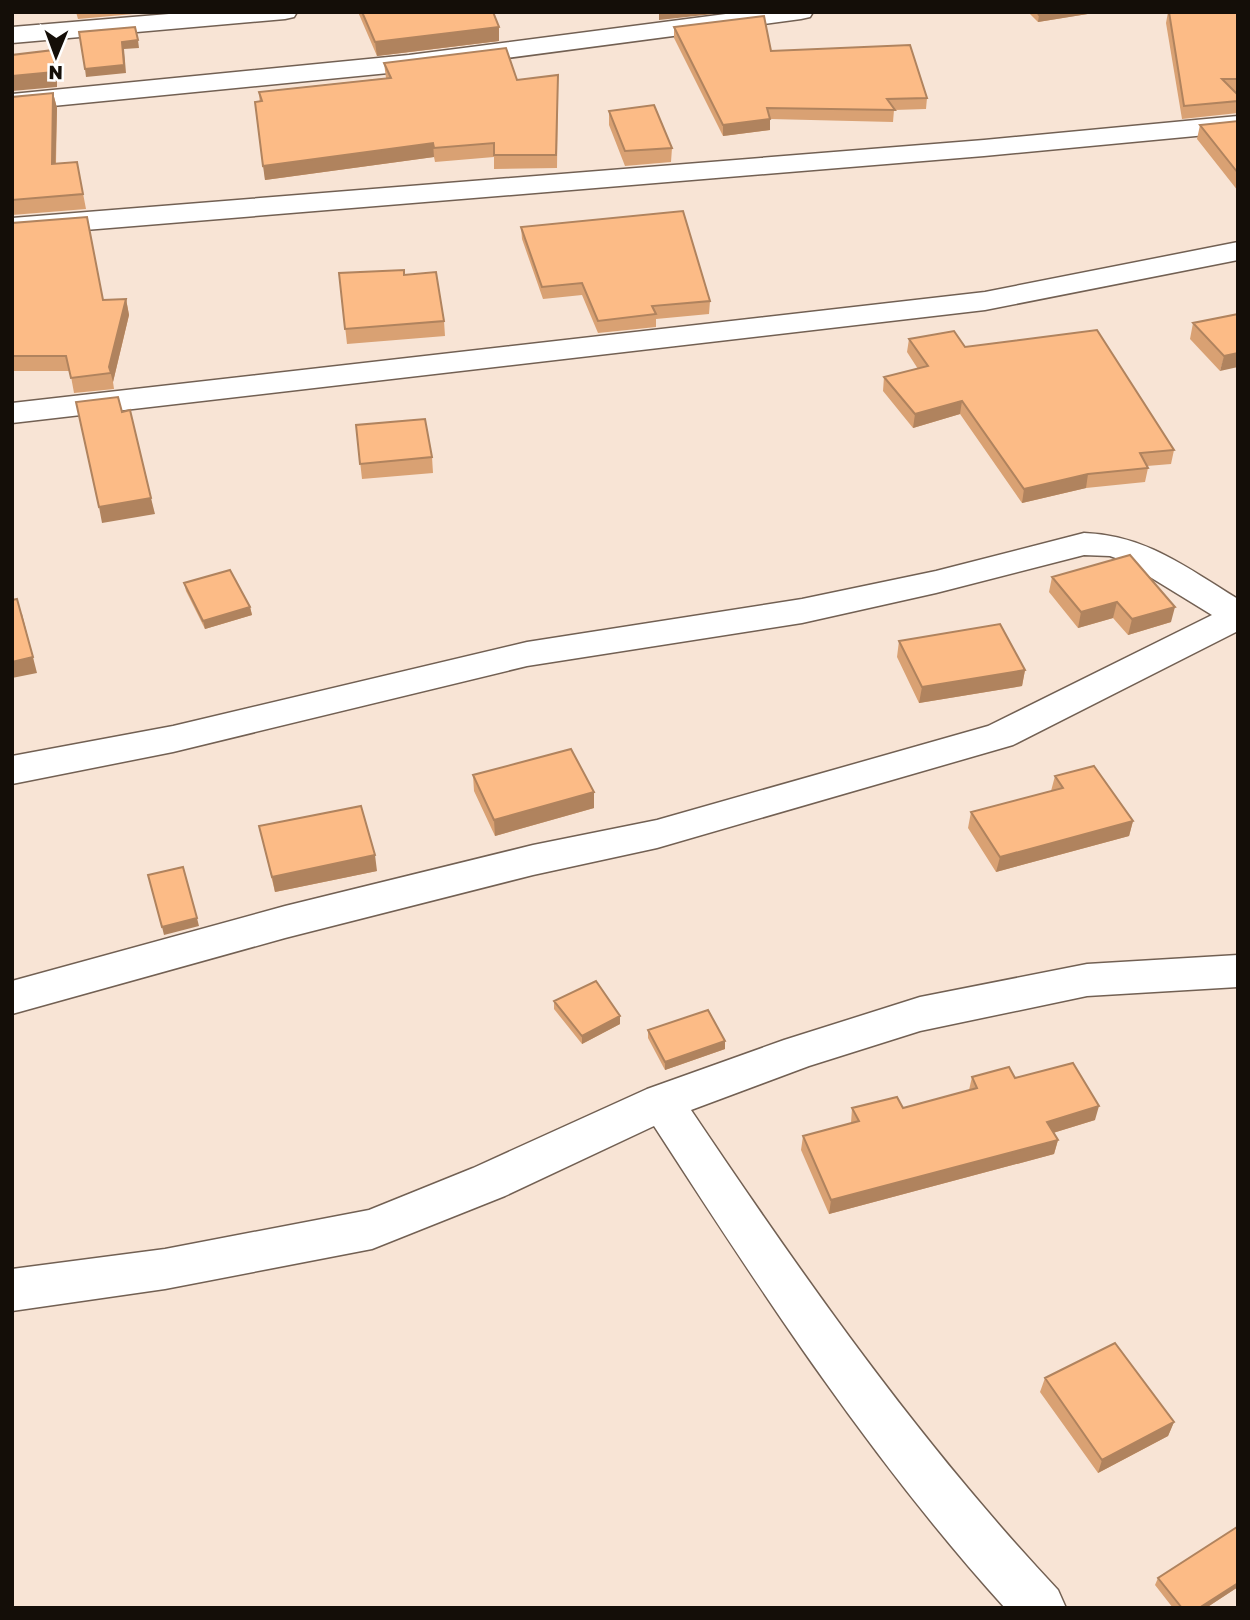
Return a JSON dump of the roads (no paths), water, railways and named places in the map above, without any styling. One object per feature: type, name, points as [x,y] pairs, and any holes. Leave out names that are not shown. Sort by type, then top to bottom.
[{"type":"street","points":[[12,35],[285,12]]},
{"type":"street","points":[[12,102],[409,63],[801,12]]},
{"type":"street","points":[[12,227],[984,148],[1238,124]]},
{"type":"street","points":[[12,413],[985,301],[1238,251]]},
{"type":"street","points":[[12,770],[173,739],[527,654],[802,611],[936,582],[1084,544],[1113,545],[1136,553],[1238,615],[1191,642],[1000,736],[657,834],[533,860],[350,906],[12,998]]},
{"type":"street","points":[[12,1290],[165,1269],[372,1229],[489,1182],[662,1102],[799,1052],[920,1014],[1087,980],[1238,971]]},
{"type":"street","points":[[662,1102],[798,1308],[913,1464],[990,1556],[1040,1608]]}]
